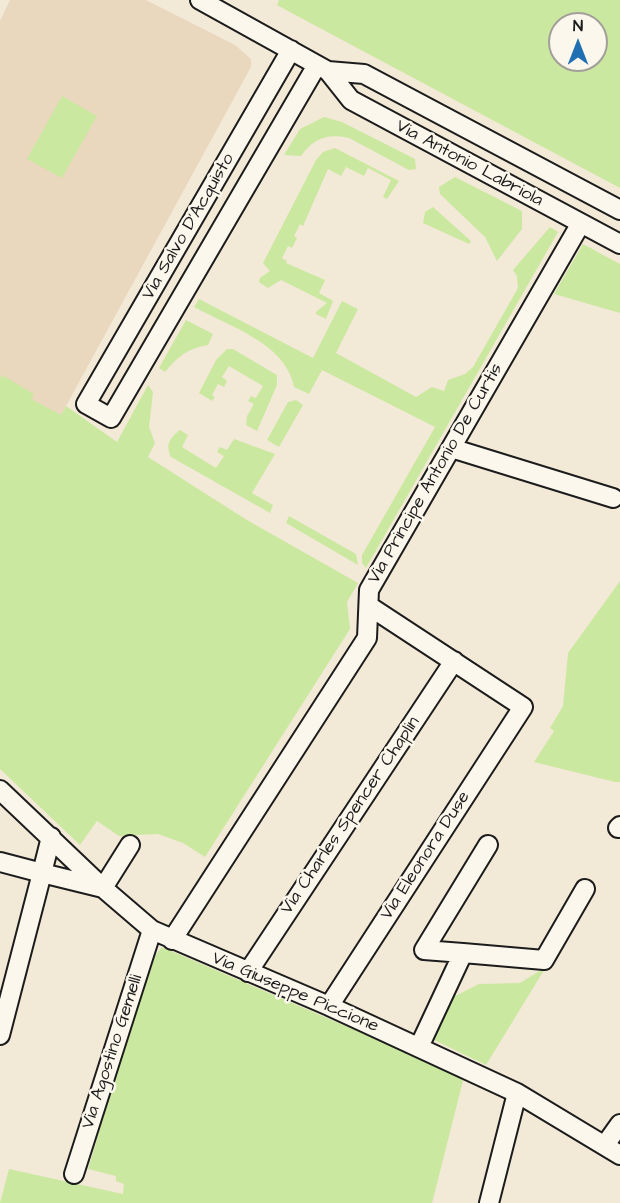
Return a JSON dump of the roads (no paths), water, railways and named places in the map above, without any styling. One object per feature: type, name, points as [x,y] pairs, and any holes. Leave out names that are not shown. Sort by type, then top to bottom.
[{"type":"street","name":"Via Antonio Labriola","points":[[200,0],[322,68],[351,100],[620,244]]},
{"type":"street","name":"Via Salvo D'Acquisto","points":[[141,366],[111,418],[86,404],[291,50]]},
{"type":"street","name":"Via Antonio Labriola","points":[[322,68],[364,74],[620,210]]},
{"type":"street","points":[[117,351],[141,366],[231,213],[322,68]]},
{"type":"street","points":[[206,197],[231,213]]},
{"type":"street","name":"Via Principe Antonio De Curtis","points":[[172,940],[368,638],[369,590],[581,224]]},
{"type":"street","points":[[451,448],[613,498]]},
{"type":"street","points":[[369,606],[454,661]]},
{"type":"street","name":"Via Eleonora Duse","points":[[329,1006],[523,707],[454,661]]},
{"type":"street","name":"Via Charles Spencer Chaplin","points":[[248,972],[454,661]]},
{"type":"street","name":"Via Giuseppe Piccione","points":[[4,796],[152,930],[329,1006],[517,1093],[613,1150]]},
{"type":"street","points":[[0,1035],[51,837]]},
{"type":"street","points":[[488,844],[424,950],[544,960],[585,889]]},
{"type":"street","points":[[0,862],[103,888],[130,845]]},
{"type":"street","name":"Via Agostino Gemelli","points":[[74,1174],[152,930]]},
{"type":"street","points":[[419,1047],[463,953]]},
{"type":"street","points":[[489,1203],[517,1093]]},
{"type":"street","points":[[613,1150],[620,1124]]}]
